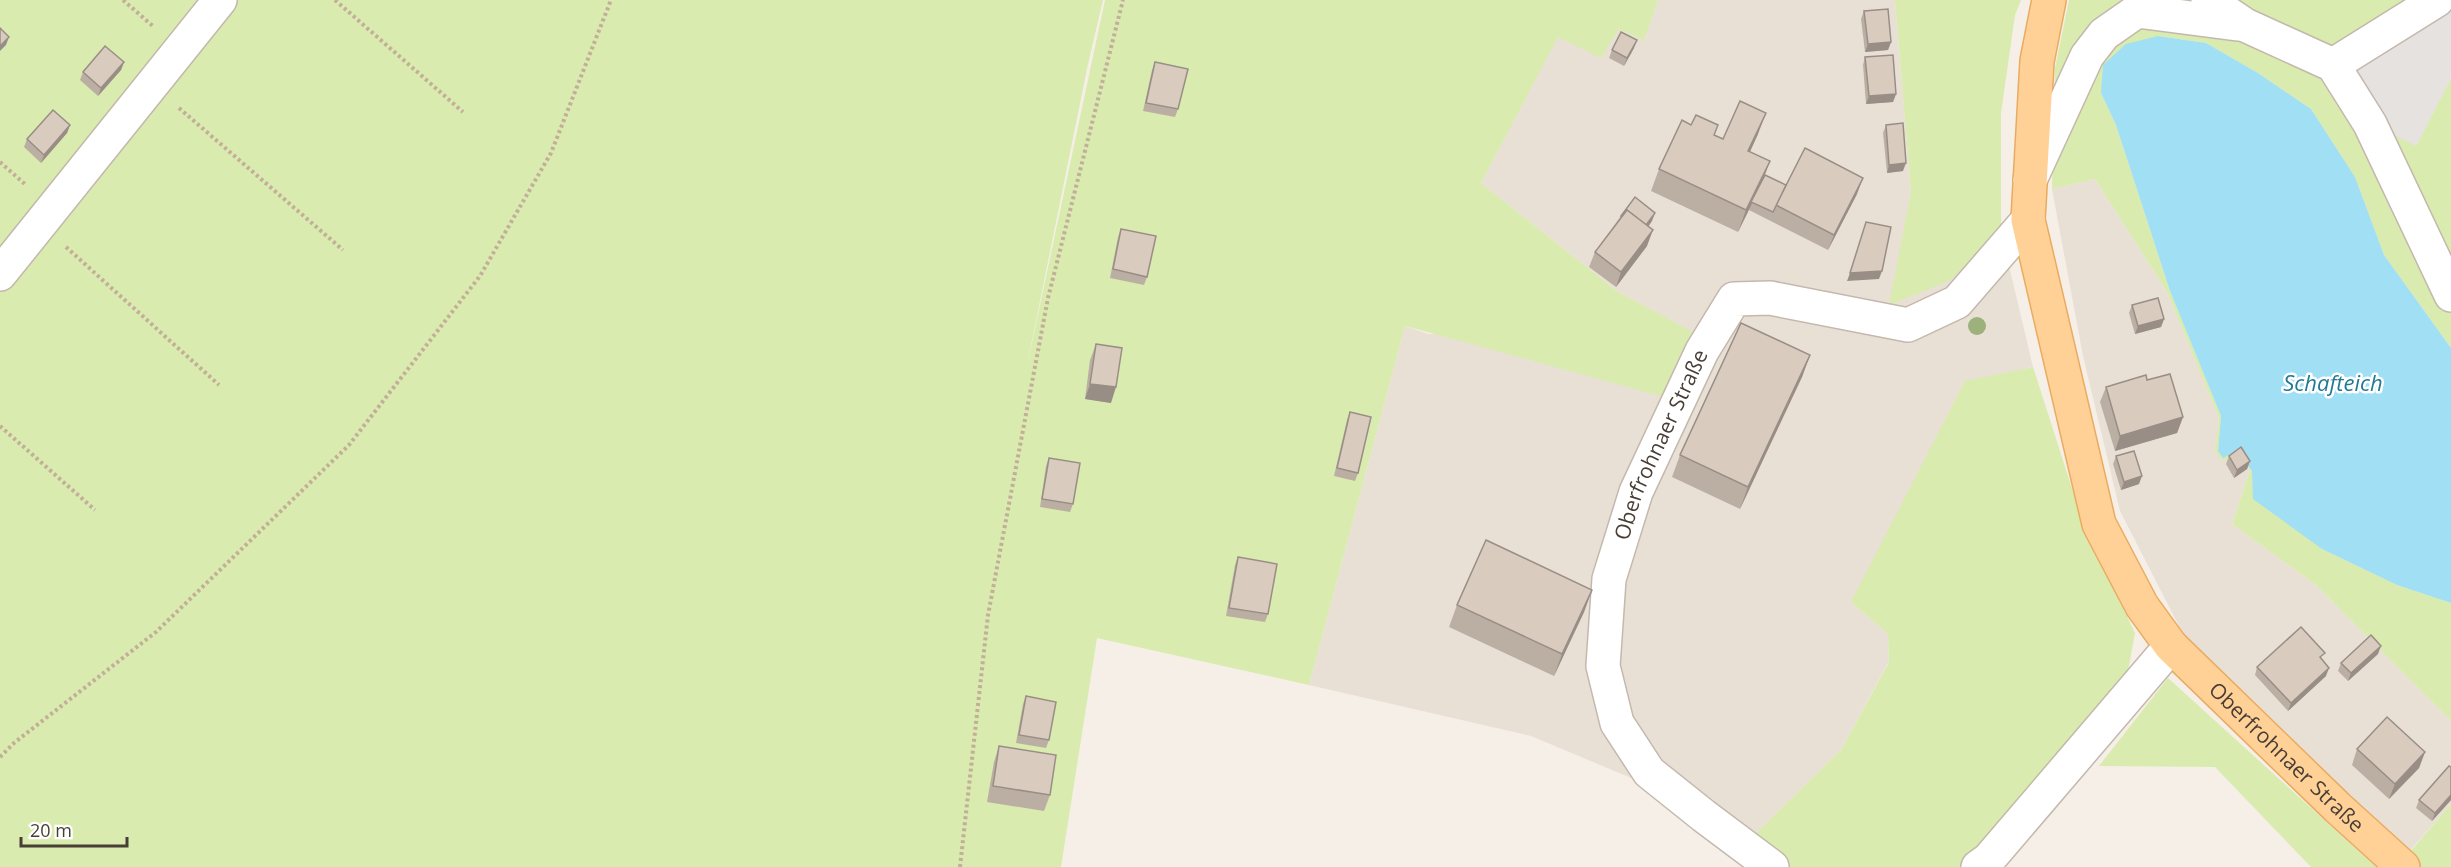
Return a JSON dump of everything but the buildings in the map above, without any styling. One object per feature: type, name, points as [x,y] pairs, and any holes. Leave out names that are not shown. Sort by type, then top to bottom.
[{"type":"main road","name":"Oberfrohnaer Straße","points":[[2049,0],[2037,62],[2028,219],[2099,524],[2142,606],[2171,646],[2338,808],[2403,867]]},
{"type":"street","points":[[0,274],[220,0]]},
{"type":"street","points":[[2208,0],[2245,25],[2332,65],[2370,124],[2451,295]]},
{"type":"street","points":[[2332,65],[2437,0]]},
{"type":"street","points":[[2029,182],[2087,56],[2104,34],[2137,11],[2245,25]]},
{"type":"street","name":"Oberfrohnaer Straße","points":[[1772,867],[1649,772],[1617,723],[1603,666],[1609,579],[1636,492],[1702,351],[1734,299],[1770,298],[1908,326],[1958,302],[2028,219]]},
{"type":"street","points":[[2415,219],[2451,242]]},
{"type":"street","points":[[1978,867],[1989,859],[2171,646]]},
{"type":"path","points":[[123,0],[180,49]]},
{"type":"path","points":[[335,0],[463,112]]},
{"type":"path","points":[[0,757],[14,743],[156,632],[348,445],[480,276],[551,153],[611,0]]},
{"type":"path","points":[[960,867],[988,615],[1048,298],[1123,0]]},
{"type":"path","points":[[151,84],[343,250]]},
{"type":"path","points":[[41,224],[219,385]]},
{"type":"path","points":[[0,426],[95,510]]},
{"type":"shaded area","points":[[1658,0],[1895,0],[1911,192],[1890,305],[2001,232],[2033,367],[1965,382],[1852,603],[1888,634],[1889,661],[1841,750],[1752,837],[1636,780],[1531,736],[1309,685],[1405,326],[1428,334],[1692,332],[1618,292],[1481,183],[1558,36],[1619,29],[1644,41]]},
{"type":"shaded area","points":[[2451,0],[2451,78],[2416,146],[2380,128],[2342,66]]},
{"type":"shaded area","points":[[2095,179],[2167,292],[2219,418],[2215,451],[2237,452],[2250,470],[2232,524],[2316,585],[2451,721],[2451,804],[2408,853],[2182,632],[2120,511],[2083,356],[2052,189]]},
{"type":"green space","points":[[0,0],[1103,0],[1024,380],[1105,0],[1658,0],[1644,41],[1619,29],[1601,58],[1558,37],[1481,183],[1618,292],[1693,332],[1661,396],[1405,326],[1309,685],[1097,638],[1061,867],[0,867]]},
{"type":"green space","points":[[1895,0],[2021,0],[2015,15],[2001,113],[2001,232],[1949,281],[1889,305],[1911,192]]},
{"type":"green space","points":[[2069,0],[2444,0],[2416,146],[2451,78],[2451,348],[2384,255],[2355,177],[2311,109],[2258,73],[2206,43],[2158,36],[2101,93],[2116,125],[2170,291],[2221,416],[2218,451],[2237,450],[2252,471],[2322,549],[2397,585],[2451,603],[2451,721],[2316,585],[2232,524],[2250,470],[2237,453],[2223,461],[2215,451],[2219,418],[2167,292],[2095,179],[2052,189],[2055,68]]},
{"type":"green space","points":[[2033,367],[2085,529],[2135,633],[2128,671],[2067,756],[1965,867],[1789,867],[1752,837],[1841,750],[1889,662],[1888,634],[1851,602],[1965,381]]},
{"type":"green space","points":[[2168,678],[2376,867],[2311,867],[2215,767],[2099,766]]},
{"type":"green space","points":[[2451,804],[2451,867],[2397,867]]},
{"type":"water","name":"Schafteich","points":[[2158,36],[2206,43],[2258,73],[2311,109],[2355,177],[2384,255],[2451,348],[2451,603],[2397,585],[2322,549],[2253,499],[2252,471],[2237,451],[2223,458],[2218,451],[2221,416],[2170,291],[2116,125],[2101,93],[2103,65],[2126,44]]}]
